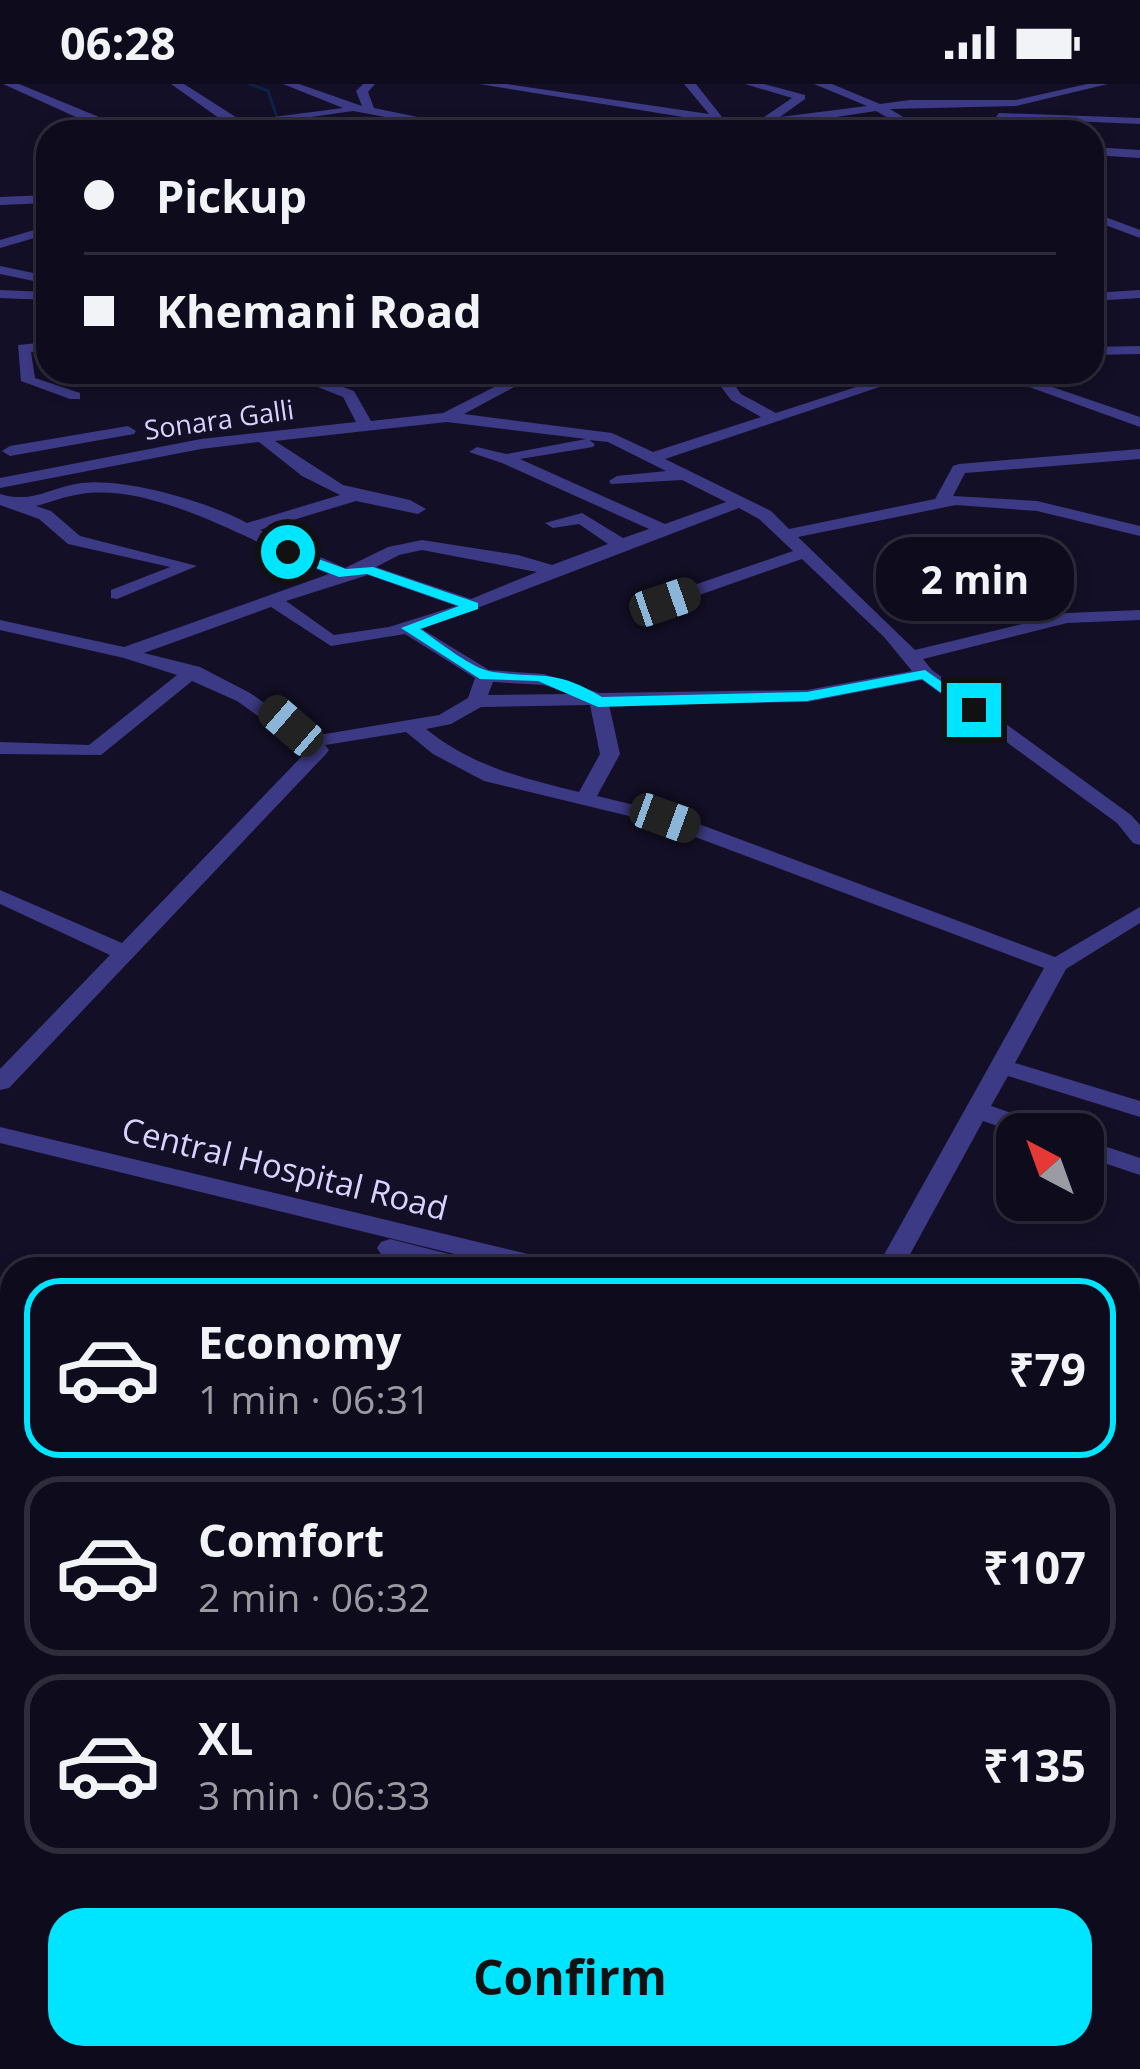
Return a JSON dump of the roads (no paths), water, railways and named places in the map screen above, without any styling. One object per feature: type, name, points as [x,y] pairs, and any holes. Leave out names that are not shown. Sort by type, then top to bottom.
[{"type":"street","points":[[10,84],[96,120]]},
{"type":"street","points":[[177,84],[229,120]]},
{"type":"street","points":[[289,84],[354,108],[418,120]]},
{"type":"street","points":[[485,84],[714,120]]},
{"type":"street","points":[[676,84],[691,87],[719,120]]},
{"type":"street","points":[[751,84],[801,97],[766,120]]},
{"type":"street","points":[[820,84],[856,95],[899,120]]},
{"type":"street","points":[[878,109],[902,84]]},
{"type":"street","points":[[921,84],[953,87]]},
{"type":"street","points":[[791,120],[919,103],[1016,103],[1102,84]]},
{"type":"street","points":[[369,85],[362,91],[369,111]]},
{"type":"street","points":[[925,99],[953,87]]},
{"type":"street","points":[[267,120],[354,108]]},
{"type":"street","points":[[878,109],[1140,121]]},
{"type":"street","points":[[1104,152],[1140,154]]},
{"type":"street","points":[[0,201],[36,200]]},
{"type":"street","points":[[1104,220],[1140,234]]},
{"type":"street","points":[[0,244],[36,234]]},
{"type":"street","points":[[0,270],[36,278]]},
{"type":"street","points":[[0,294],[36,296]]},
{"type":"street","points":[[1104,296],[1140,294]]},
{"type":"street","points":[[36,347],[23,348],[28,381],[36,384]]},
{"type":"street","points":[[1104,351],[1140,350]]},
{"type":"street","points":[[1104,355],[1140,368]]},
{"type":"street","points":[[37,384],[75,396]]},
{"type":"street","points":[[321,384],[350,394],[365,424]]},
{"type":"street","points":[[447,418],[512,384]]},
{"type":"street","points":[[726,384],[736,397],[775,418]]},
{"type":"street","points":[[654,457],[880,384]]},
{"type":"street","points":[[1030,384],[1140,422]]},
{"type":"street","points":[[447,418],[612,439],[741,502],[807,552],[925,674],[1124,819],[1140,839]]},
{"type":"street","name":"Sonara Galli","points":[[0,482],[261,436],[447,418]]},
{"type":"street","points":[[510,457],[551,430]]},
{"type":"street","points":[[5,452],[128,431]]},
{"type":"street","points":[[261,436],[275,451],[355,496]]},
{"type":"street","points":[[510,457],[612,439]]},
{"type":"street","points":[[5,452],[19,457],[13,466],[21,478]]},
{"type":"street","points":[[477,452],[510,457],[665,530]]},
{"type":"street","points":[[940,503],[959,469],[1140,454]]},
{"type":"street","points":[[66,471],[83,488]]},
{"type":"street","points":[[617,481],[690,474]]},
{"type":"street","points":[[25,504],[83,488],[124,490],[222,516],[288,552],[349,572],[368,570],[473,606]]},
{"type":"street","points":[[247,528],[355,496],[395,500],[418,509]]},
{"type":"street","points":[[0,499],[25,504],[74,540],[188,566],[117,594]]},
{"type":"street","points":[[787,534],[940,503],[991,501],[1037,506],[1140,531]]},
{"type":"street","points":[[274,601],[331,641],[408,628],[741,502]]},
{"type":"street","points":[[553,523],[613,506]]},
{"type":"street","points":[[582,518],[623,546]]},
{"type":"street","points":[[128,652],[274,601],[394,551],[422,545],[518,560],[553,571]]},
{"type":"street","points":[[665,602],[807,552]]},
{"type":"street","points":[[910,657],[1067,618],[1140,614]]},
{"type":"street","points":[[0,625],[193,670],[272,710],[319,750],[0,1083]]},
{"type":"street","points":[[408,628],[485,676],[539,676],[573,687],[598,702],[610,754],[584,800]]},
{"type":"street","points":[[0,748],[94,751],[193,670]]},
{"type":"street","points":[[310,742],[444,720],[477,701],[819,695],[925,674]]},
{"type":"street","points":[[477,701],[485,676]]},
{"type":"street","points":[[411,726],[440,750],[491,777],[665,818],[1057,965]]},
{"type":"street","points":[[0,896],[125,953]]},
{"type":"street","points":[[896,1257],[1057,965],[1140,914]]},
{"type":"street","points":[[1000,1066],[1140,1109]]},
{"type":"street","points":[[976,1110],[996,1117]]},
{"type":"street","name":"Central Hospital Road","points":[[0,1135],[448,1257]]},
{"type":"street","name":"Central Hospital Road","points":[[0,1152],[443,1257]]},
{"type":"street","points":[[1104,1154],[1140,1167]]},
{"type":"waterway","points":[[250,84],[268,91],[278,120]]}]
